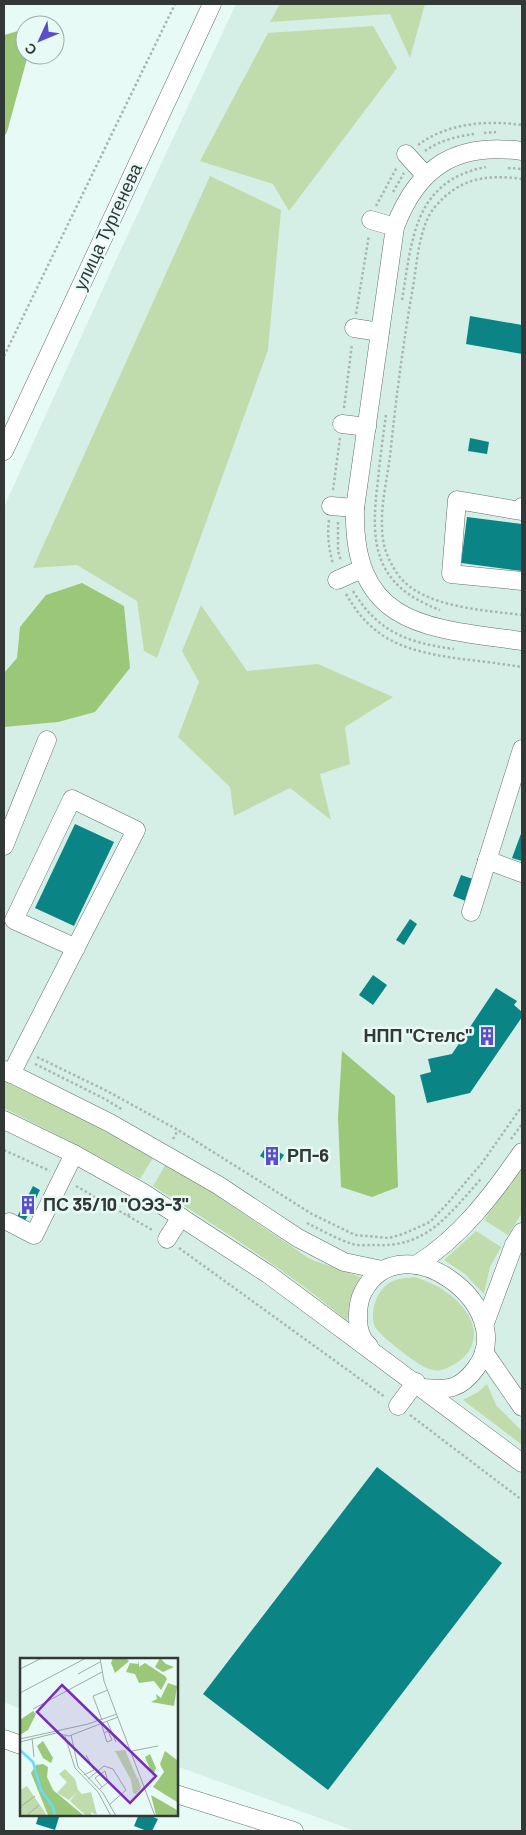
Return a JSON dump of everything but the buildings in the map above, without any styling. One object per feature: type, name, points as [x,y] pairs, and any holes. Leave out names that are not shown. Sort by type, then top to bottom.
[{"type":"street","name":"улица Тургенева","points":[[4,451],[212,4]]},
{"type":"street","points":[[522,151],[488,148],[456,156],[438,166],[426,176],[414,189],[406,202],[395,227],[367,427],[342,507],[362,569],[378,596],[393,609],[414,621],[442,629],[522,641]]},
{"type":"street","points":[[410,158],[426,176]]},
{"type":"street","points":[[371,220],[395,227]]},
{"type":"street","points":[[354,328],[380,332]]},
{"type":"street","points":[[342,424],[367,427]]},
{"type":"street","points":[[522,507],[522,511],[457,500],[450,574],[522,582]]},
{"type":"street","points":[[341,578],[362,569]]},
{"type":"street","points":[[4,846],[47,740]]},
{"type":"street","points":[[471,912],[522,749]]},
{"type":"street","points":[[76,948],[14,920],[72,799],[136,830],[76,948],[21,1054],[8,1072],[110,1123],[218,1185],[298,1238],[344,1262],[382,1270]]},
{"type":"street","points":[[488,860],[522,873]]},
{"type":"street","points":[[4,1120],[74,1154],[181,1217],[268,1274],[522,1463]]},
{"type":"street","points":[[416,1265],[435,1253],[471,1219],[504,1178],[514,1149]]},
{"type":"street","points":[[9,1222],[34,1235],[74,1154]]},
{"type":"street","points":[[167,1239],[181,1217]]},
{"type":"street","points":[[419,1385],[448,1390],[468,1379],[478,1366],[484,1352],[485,1323],[514,1245],[522,1232]]},
{"type":"street","points":[[374,1352],[361,1336],[358,1324],[361,1296],[367,1284],[382,1270],[396,1264],[416,1265],[439,1273],[456,1284],[474,1302],[485,1323]]},
{"type":"street","points":[[484,1352],[522,1407]]},
{"type":"street","points":[[398,1406],[419,1385]]},
{"type":"street","points":[[4,1739],[20,1744]]},
{"type":"street","points":[[178,1795],[294,1831]]},
{"type":"path","points":[[4,356],[176,4]]},
{"type":"path","points":[[460,650],[405,639],[382,625],[363,607],[341,578],[337,528],[342,507],[342,424],[354,328],[371,220],[386,186],[425,140],[466,125],[491,123],[522,125]]},
{"type":"path","points":[[389,200],[410,158],[448,140],[468,134],[498,132]]},
{"type":"path","points":[[402,300],[413,235],[427,202],[450,181],[464,173],[489,167]]},
{"type":"path","points":[[506,167],[522,169]]},
{"type":"path","points":[[522,179],[490,177],[478,178],[468,182],[445,197],[434,208],[429,217],[421,238],[404,340],[382,525],[387,556],[400,576],[411,588],[426,596],[450,604],[522,615]]},
{"type":"path","points":[[386,413],[374,509],[375,541],[380,560],[394,582],[406,594],[423,604],[446,612]]},
{"type":"path","points":[[342,507],[328,528],[330,553],[356,612],[378,633],[402,647],[430,655],[522,667]]},
{"type":"path","points":[[21,1054],[126,1112]]},
{"type":"path","points":[[21,1054],[108,1092],[178,1130],[312,1214],[355,1235],[389,1238],[404,1234],[430,1222],[482,1162],[522,1106]]},
{"type":"path","points":[[514,1149],[522,1124]]},
{"type":"path","points":[[178,1130],[172,1139],[180,1144]]},
{"type":"path","points":[[4,1150],[62,1178],[167,1239],[398,1406],[522,1500]]},
{"type":"path","points":[[307,1223],[353,1244],[389,1246],[406,1243],[422,1237],[435,1228],[485,1175]]},
{"type":"path","points":[[447,1204],[454,1209]]},
{"type":"path","points":[[128,1216],[132,1208]]},
{"type":"shaded area","points":[[236,4],[522,4],[522,1831],[355,1831],[178,1767],[178,1658],[20,1658],[20,1709],[4,1702],[4,507],[116,260]]},
{"type":"green space","points":[[280,4],[425,4],[410,58],[390,14],[270,22]]},
{"type":"green space","points":[[373,26],[397,68],[289,211],[273,184],[200,161],[268,33]]},
{"type":"green space","points":[[15,32],[15,65],[25,65],[4,137],[4,35]]},
{"type":"green space","points":[[210,176],[281,210],[268,350],[157,658],[144,651],[137,601],[77,565],[33,568]]},
{"type":"green space","points":[[82,583],[124,606],[130,668],[95,712],[58,722],[4,727],[4,673],[17,658],[20,627],[46,595]]},
{"type":"green space","points":[[201,605],[247,671],[318,664],[393,697],[345,727],[350,764],[320,774],[331,820],[290,788],[234,816],[230,787],[178,737],[199,682],[182,651]]},
{"type":"green space","points":[[342,1051],[395,1096],[398,1187],[372,1197],[341,1187],[338,1117]]},
{"type":"green space","points":[[4,1081],[90,1123],[153,1158],[140,1179],[4,1108]]},
{"type":"green space","points":[[166,1164],[213,1193],[310,1259],[360,1277],[353,1293],[347,1321],[277,1267],[153,1186]]},
{"type":"green space","points":[[522,1169],[522,1213],[508,1235],[484,1220]]},
{"type":"green space","points":[[476,1231],[501,1247],[490,1267],[484,1294],[465,1274],[444,1260]]},
{"type":"green space","points":[[415,1277],[435,1285],[446,1292],[457,1301],[471,1321],[474,1332],[469,1352],[443,1370],[431,1370],[417,1363],[378,1331],[373,1321],[376,1301],[387,1284],[404,1278]]},
{"type":"green space","points":[[487,1384],[496,1405],[522,1431],[522,1445],[463,1400],[478,1392]]},
{"type":"place","name":"НПП \"Стелс\"","points":[[487,1036]]},
{"type":"place","name":"РП-6","points":[[272,1156]]},
{"type":"place","name":"ПС 35/10 \"ОЭЗ-3\"","points":[[28,1205]]}]
